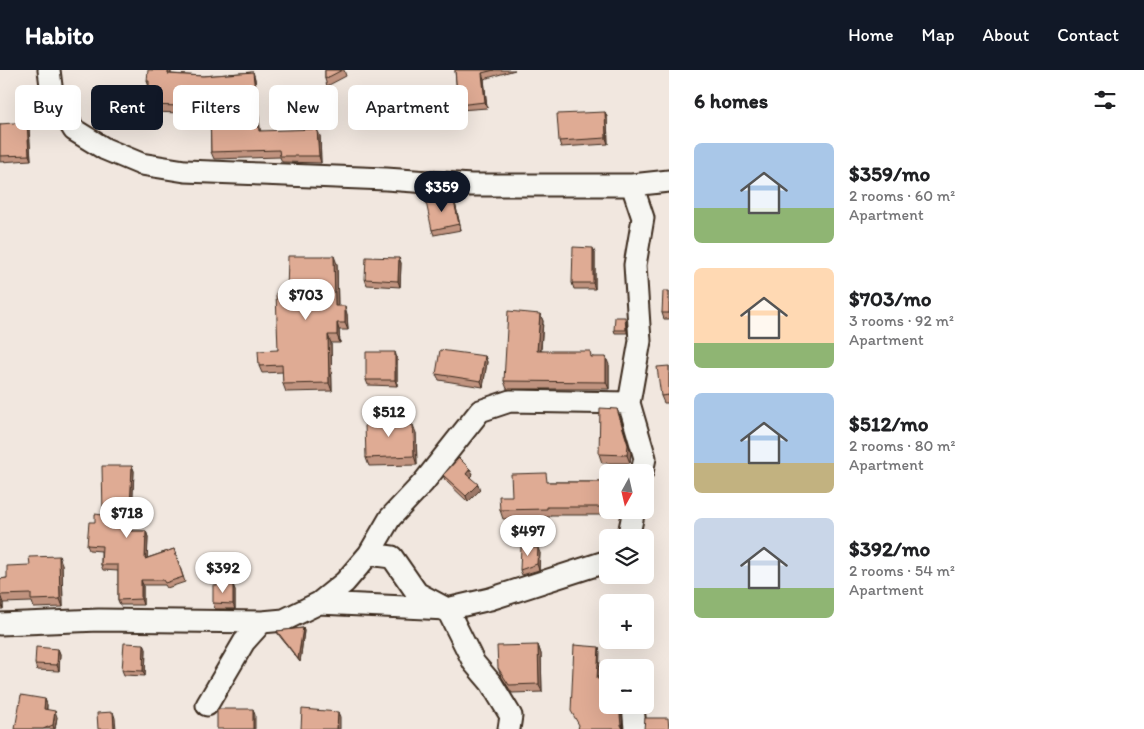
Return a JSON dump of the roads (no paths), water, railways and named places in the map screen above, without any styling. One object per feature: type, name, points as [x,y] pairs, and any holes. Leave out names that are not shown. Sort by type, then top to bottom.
[{"type":"street","points":[[50,70],[52,94],[74,130],[104,149],[141,164],[185,171],[386,179],[471,186],[632,185],[669,181]]},
{"type":"street","points":[[632,185],[642,218],[635,265],[640,341],[629,403],[645,458],[644,464]]},
{"type":"street","points":[[0,624],[99,620],[262,622],[284,620],[319,604],[345,582],[369,554],[390,518],[423,483],[480,411],[510,401],[629,403]]},
{"type":"street","points":[[369,554],[392,557],[417,593],[446,609],[474,663],[491,683],[511,716],[509,729]]},
{"type":"street","points":[[319,604],[446,609],[490,599],[599,564]]},
{"type":"street","points":[[207,705],[244,642],[262,622]]},
{"type":"street","points":[[634,714],[635,729]]}]
